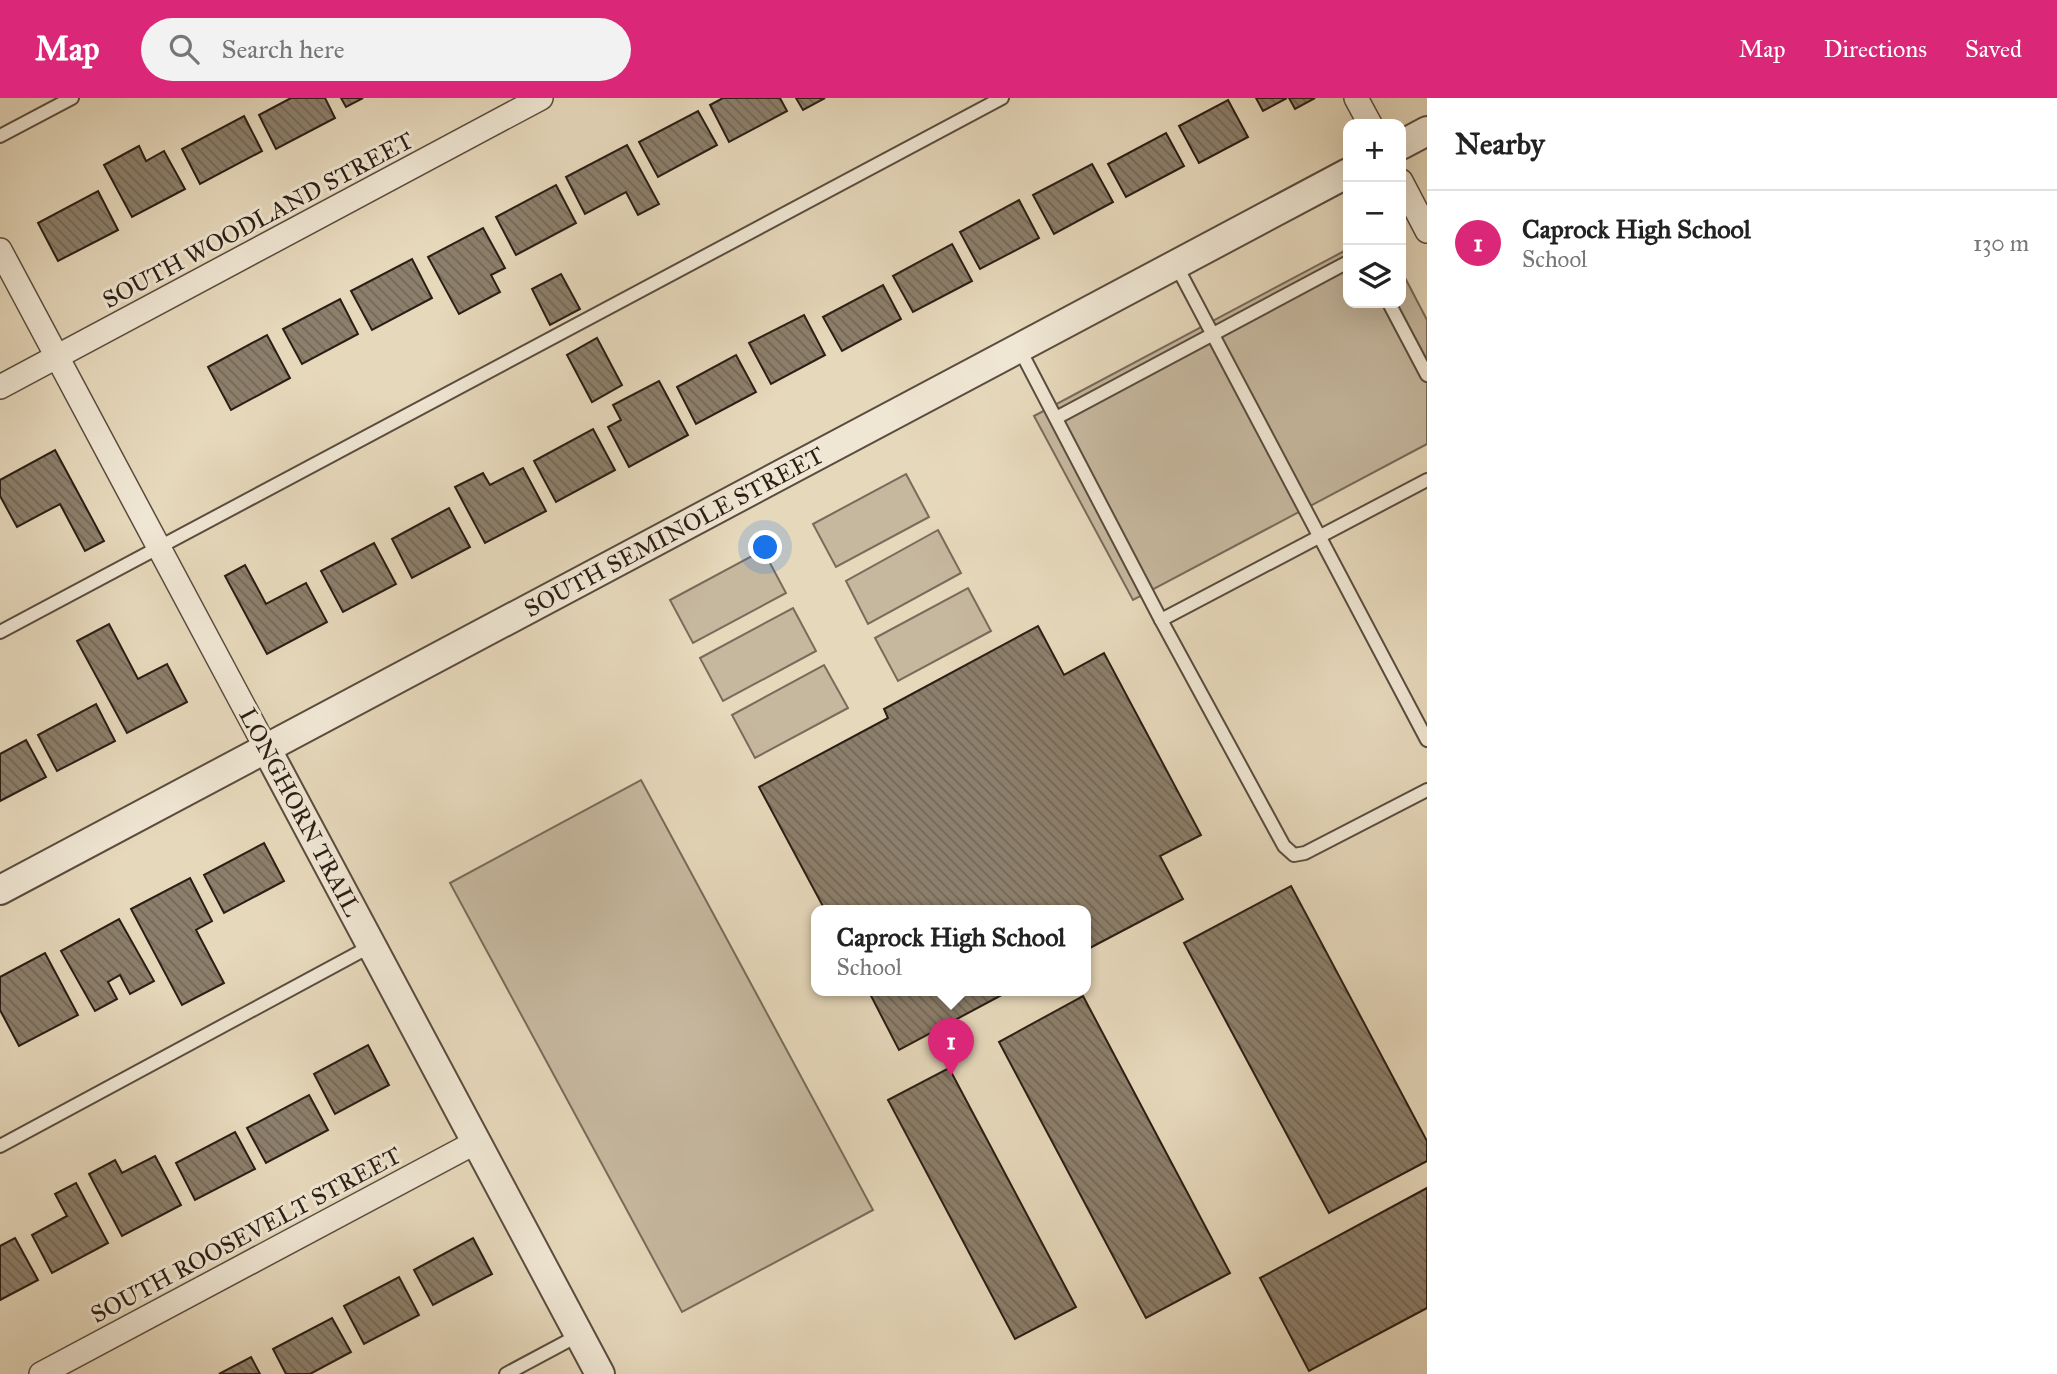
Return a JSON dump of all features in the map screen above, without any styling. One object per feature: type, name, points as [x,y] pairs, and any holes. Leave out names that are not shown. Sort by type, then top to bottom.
[{"type":"street","name":"SOUTH WOODLAND STREET","points":[[0,387],[541,98]]},
{"type":"street","points":[[1356,98],[1367,119]]},
{"type":"street","points":[[1406,142],[1427,131]]},
{"type":"street","name":"SOUTH SEMINOLE STREET","points":[[0,890],[1343,176]]},
{"type":"street","points":[[1402,182],[1427,231]]},
{"type":"street","name":"LONGHORN TRAIL","points":[[0,250],[600,1374]]},
{"type":"street","name":"SOUTH ROOSEVELT STREET","points":[[41,1374],[476,1142]]},
{"type":"lane","points":[[0,136],[72,98]]},
{"type":"lane","points":[[0,632],[1002,98]]},
{"type":"lane","points":[[1176,265],[1427,740]]},
{"type":"lane","points":[[1056,418],[1343,265]]},
{"type":"lane","points":[[1392,308],[1427,376]]},
{"type":"lane","points":[[1019,348],[1161,620],[1284,846],[1294,855],[1305,853],[1427,790]]},
{"type":"lane","points":[[1161,620],[1427,480]]},
{"type":"lane","points":[[0,1146],[371,946]]},
{"type":"lane","points":[[506,1374],[579,1335]]},
{"type":"shaded area","points":[[1343,252],[1343,308],[1406,308],[1406,280],[1427,320],[1427,444],[1133,600],[1034,416]]},
{"type":"shaded area","points":[[906,474],[929,517],[836,567],[813,524]]},
{"type":"shaded area","points":[[938,530],[961,573],[868,624],[846,581]]},
{"type":"shaded area","points":[[763,550],[786,593],[693,643],[670,600]]},
{"type":"shaded area","points":[[968,588],[991,631],[898,681],[875,638]]},
{"type":"shaded area","points":[[793,608],[816,651],[723,701],[700,658]]},
{"type":"shaded area","points":[[824,665],[848,708],[755,758],[732,715]]},
{"type":"shaded area","points":[[641,780],[873,1210],[682,1312],[450,883]]},
{"type":"building","points":[[291,98],[325,98],[335,118],[276,149],[259,115]]},
{"type":"building","points":[[341,98],[363,98],[346,107]]},
{"type":"building","points":[[723,98],[780,98],[787,111],[729,142],[710,105]]},
{"type":"building","points":[[796,98],[825,98],[803,110]]},
{"type":"building","points":[[1256,98],[1287,98],[1263,111]]},
{"type":"building","points":[[1289,98],[1315,98],[1295,109]]},
{"type":"building","points":[[1228,100],[1248,137],[1199,163],[1179,126]]},
{"type":"building","points":[[698,111],[717,145],[658,177],[639,142]]},
{"type":"building","points":[[244,116],[262,151],[200,184],[182,149]]},
{"type":"building","points":[[1166,133],[1184,166],[1126,197],[1108,164]]},
{"type":"building","points":[[627,145],[659,204],[638,215],[626,192],[585,214],[566,177]]},
{"type":"building","points":[[139,146],[146,161],[164,151],[185,189],[132,217],[104,165]]},
{"type":"building","points":[[1092,164],[1113,202],[1054,234],[1033,195]]},
{"type":"building","points":[[556,185],[576,223],[516,255],[496,217]]},
{"type":"building","points":[[98,191],[118,230],[58,261],[38,223]]},
{"type":"building","points":[[1019,200],[1039,238],[980,269],[960,232]]},
{"type":"building","points":[[483,228],[505,268],[491,275],[500,292],[459,314],[428,257]]},
{"type":"building","points":[[952,244],[972,281],[913,312],[893,276]]},
{"type":"building","points":[[412,259],[432,298],[372,330],[351,291]]},
{"type":"building","points":[[561,274],[580,309],[550,325],[532,289]]},
{"type":"building","points":[[883,285],[901,319],[842,351],[823,317]]},
{"type":"building","points":[[340,299],[358,334],[302,364],[283,329]]},
{"type":"building","points":[[804,315],[825,355],[771,384],[749,343]]},
{"type":"building","points":[[267,335],[290,378],[231,410],[208,367]]},
{"type":"building","points":[[597,338],[622,385],[592,402],[567,355]]},
{"type":"building","points":[[736,355],[756,392],[696,424],[677,387]]},
{"type":"building","points":[[659,381],[688,435],[629,467],[608,427],[621,420],[613,405]]},
{"type":"building","points":[[593,429],[615,470],[556,502],[534,461]]},
{"type":"building","points":[[55,450],[104,541],[85,551],[60,504],[17,527],[0,496],[0,480]]},
{"type":"building","points":[[523,468],[546,511],[485,543],[455,487],[483,473],[490,485]]},
{"type":"building","points":[[449,508],[470,547],[412,578],[392,539]]},
{"type":"building","points":[[374,543],[396,584],[343,612],[321,571]]},
{"type":"building","points":[[245,565],[266,604],[306,583],[327,622],[267,654],[225,576]]},
{"type":"building","points":[[109,624],[138,679],[167,664],[187,702],[127,733],[77,641]]},
{"type":"building","points":[[1038,626],[1064,675],[1104,653],[1201,835],[1160,856],[1183,899],[1091,947],[1091,905],[822,905],[759,787],[888,718],[884,709]]},
{"type":"building","points":[[96,704],[115,741],[57,771],[38,735]]},
{"type":"building","points":[[26,740],[46,777],[0,801],[0,754]]},
{"type":"building","points":[[264,843],[284,881],[224,913],[204,875]]},
{"type":"building","points":[[190,878],[212,921],[196,930],[224,983],[182,1005],[131,909]]},
{"type":"building","points":[[1291,886],[1427,1141],[1427,1161],[1329,1213],[1184,943]]},
{"type":"building","points":[[119,919],[154,981],[130,994],[120,975],[108,982],[117,999],[95,1011],[61,951]]},
{"type":"building","points":[[45,953],[78,1015],[19,1046],[0,1010],[0,977]]},
{"type":"building","points":[[871,996],[1000,996],[899,1050]]},
{"type":"building","points":[[1083,996],[1230,1273],[1146,1318],[999,1042]]},
{"type":"building","points":[[368,1045],[389,1085],[335,1114],[314,1074]]},
{"type":"building","points":[[949,1068],[1076,1307],[1015,1339],[888,1100]]},
{"type":"building","points":[[309,1095],[328,1130],[266,1163],[247,1128]]},
{"type":"building","points":[[235,1132],[255,1169],[195,1200],[176,1163]]},
{"type":"building","points":[[155,1156],[181,1205],[122,1236],[89,1174],[115,1160],[122,1173]]},
{"type":"building","points":[[76,1183],[108,1243],[52,1273],[32,1235],[67,1216],[55,1194]]},
{"type":"building","points":[[1427,1188],[1427,1308],[1309,1371],[1260,1278]]},
{"type":"building","points":[[15,1238],[38,1280],[0,1300],[0,1246]]},
{"type":"building","points":[[473,1238],[492,1274],[433,1305],[414,1270]]},
{"type":"building","points":[[399,1277],[419,1315],[364,1344],[344,1306]]},
{"type":"building","points":[[332,1318],[351,1352],[310,1374],[286,1374],[273,1349]]},
{"type":"building","points":[[251,1357],[260,1374],[219,1374]]},
{"type":"place","name":"Caprock High School","points":[[951,1076]]}]
